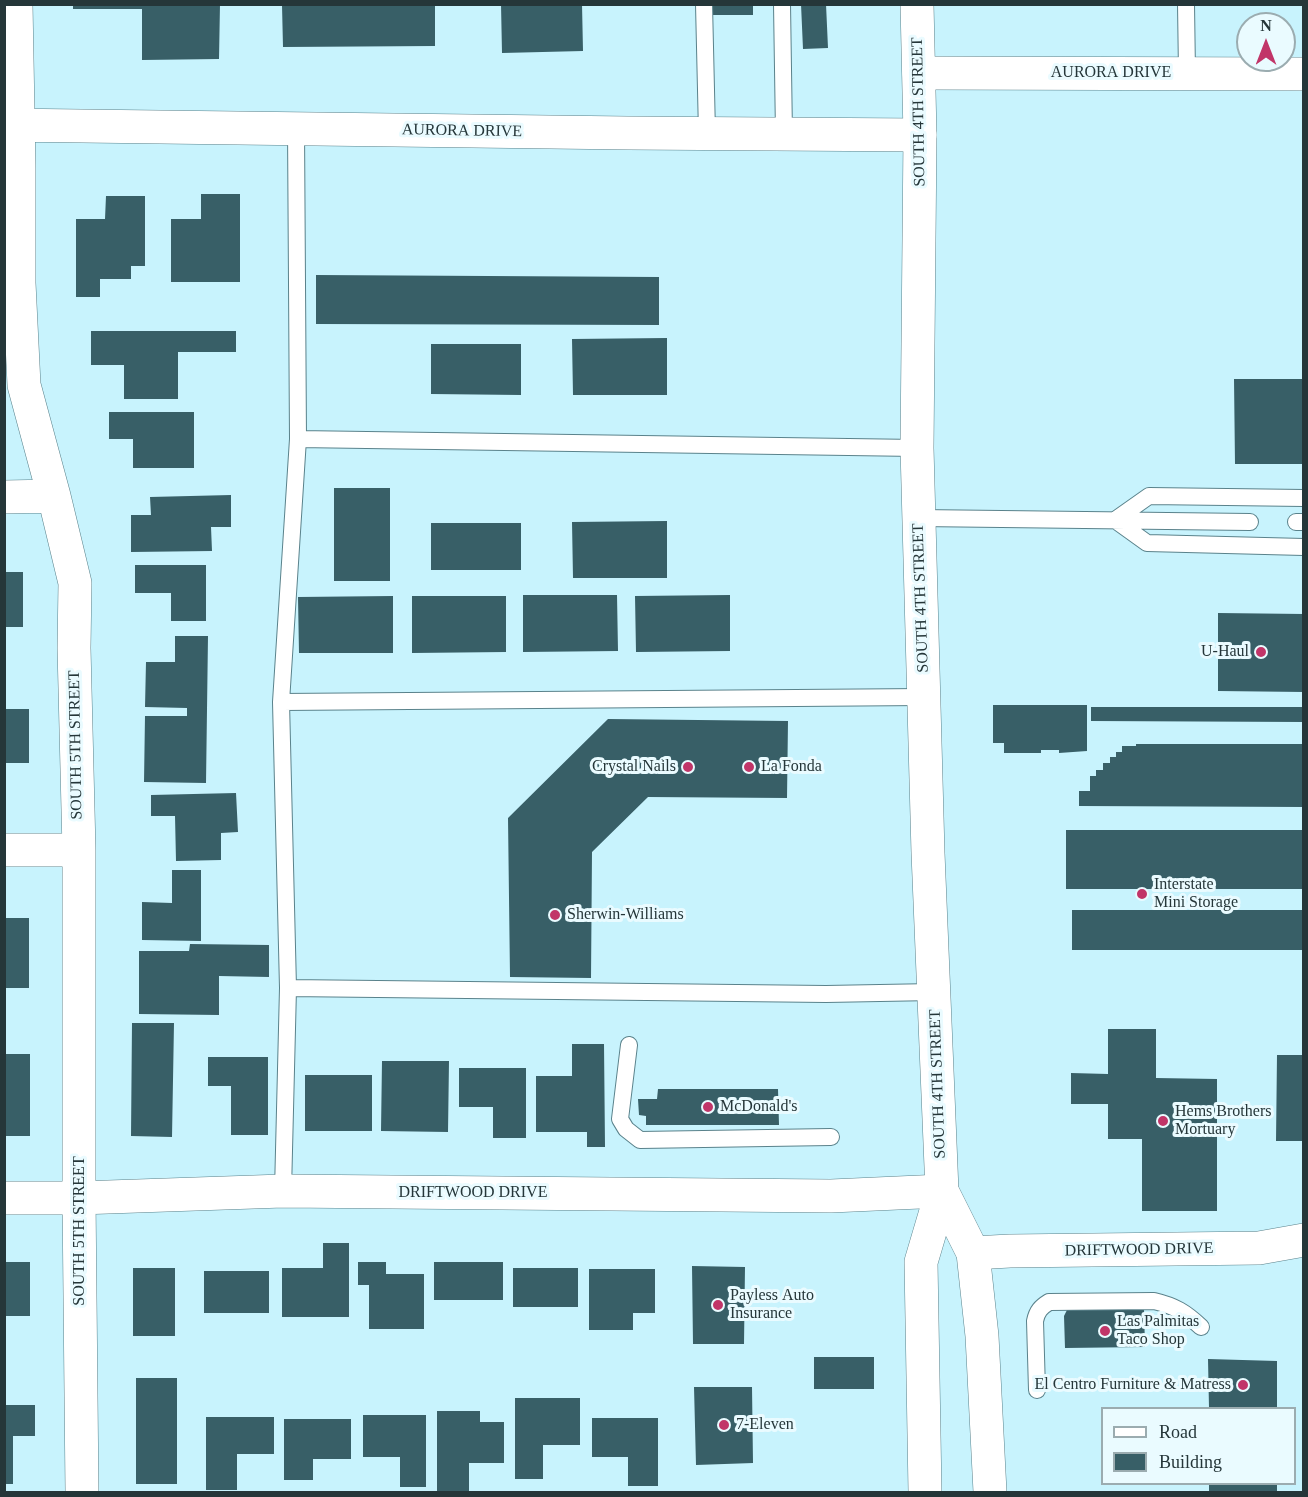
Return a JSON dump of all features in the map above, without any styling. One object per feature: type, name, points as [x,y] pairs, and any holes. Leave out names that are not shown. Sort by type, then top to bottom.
[{"type":"street","name":"SOUTH 5TH STREET","points":[[16,4],[11,125],[24,385],[75,583],[74,660],[79,850],[82,1492]]},
{"type":"street","name":"SOUTH 4TH STREET","points":[[917,4],[920,135],[917,448],[942,1191],[921,1262],[925,1492]]},
{"type":"street","name":"AURORA DRIVE","points":[[919,73],[1304,74]]},
{"type":"street","name":"AURORA DRIVE","points":[[11,125],[920,135]]},
{"type":"street","points":[[4,497],[54,496]]},
{"type":"street","points":[[4,850],[79,850]]},
{"type":"street","name":"DRIFTWOOD DRIVE","points":[[4,1198],[79,1198],[283,1191],[831,1196],[942,1191]]},
{"type":"street","name":"SOUTH 4TH STREET","points":[[942,1191],[973,1253],[982,1336],[990,1492]]},
{"type":"street","name":"DRIFTWOOD DRIVE","points":[[973,1253],[1259,1248],[1304,1240]]},
{"type":"lane","points":[[704,4],[707,133]]},
{"type":"lane","points":[[782,4],[784,134]]},
{"type":"lane","points":[[1186,4],[1187,74]]},
{"type":"lane","points":[[283,1191],[288,988],[281,702],[298,439],[296,128]]},
{"type":"lane","points":[[298,439],[917,448]]},
{"type":"lane","points":[[1115,520],[1149,496],[1304,498]]},
{"type":"lane","points":[[919,518],[1250,522]]},
{"type":"lane","points":[[1115,520],[1147,543],[1304,547]]},
{"type":"lane","points":[[281,702],[924,697]]},
{"type":"lane","points":[[288,988],[815,994],[934,992]]},
{"type":"lane","points":[[629,1045],[620,1119],[626,1129],[640,1140],[831,1137]]},
{"type":"lane","points":[[1037,1390],[1035,1321],[1036,1314],[1041,1307],[1049,1302],[1154,1301],[1170,1304],[1185,1312],[1201,1327]]},
{"type":"building","points":[[73,4],[220,4],[219,59],[142,60],[142,9],[73,9]]},
{"type":"building","points":[[501,4],[582,4],[583,51],[502,53]]},
{"type":"building","points":[[712,4],[753,4],[753,15],[713,15]]},
{"type":"building","points":[[801,4],[826,4],[828,48],[803,49]]},
{"type":"building","points":[[282,5],[435,5],[435,46],[283,47]]},
{"type":"building","points":[[201,194],[240,194],[240,282],[171,282],[171,219],[201,219]]},
{"type":"building","points":[[106,196],[145,196],[145,266],[131,266],[131,279],[100,279],[100,297],[76,297],[76,219],[105,219]]},
{"type":"building","points":[[316,275],[659,277],[659,325],[316,324]]},
{"type":"building","points":[[91,331],[236,331],[236,352],[178,352],[178,399],[124,399],[124,365],[91,365]]},
{"type":"building","points":[[667,338],[667,395],[573,395],[572,339]]},
{"type":"building","points":[[431,344],[521,344],[521,395],[431,394]]},
{"type":"building","points":[[1234,379],[1304,379],[1304,464],[1235,464]]},
{"type":"building","points":[[109,412],[194,412],[194,468],[133,468],[133,439],[109,439]]},
{"type":"building","points":[[334,488],[390,488],[390,581],[334,581]]},
{"type":"building","points":[[231,495],[231,527],[211,527],[212,551],[131,552],[131,515],[151,515],[150,497]]},
{"type":"building","points":[[667,521],[667,578],[573,578],[572,522]]},
{"type":"building","points":[[431,523],[521,523],[521,570],[431,570]]},
{"type":"building","points":[[135,565],[206,565],[206,621],[171,621],[171,593],[135,593]]},
{"type":"building","points":[[4,572],[23,572],[23,627],[4,627]]},
{"type":"building","points":[[523,595],[617,595],[618,651],[523,652]]},
{"type":"building","points":[[730,595],[730,651],[636,652],[635,596]]},
{"type":"building","points":[[393,596],[393,653],[299,653],[298,597]]},
{"type":"building","points":[[412,596],[506,596],[506,652],[412,653]]},
{"type":"building","name":"U-Haul","points":[[1218,613],[1304,614],[1304,692],[1218,691]]},
{"type":"building","points":[[175,636],[208,636],[206,783],[144,782],[145,716],[187,716],[187,708],[145,707],[146,662],[175,662]]},
{"type":"building","points":[[993,705],[1087,705],[1087,751],[1059,753],[1059,750],[1041,750],[1041,753],[1004,753],[1004,743],[993,743]]},
{"type":"building","points":[[1091,707],[1304,707],[1304,722],[1091,721]]},
{"type":"building","points":[[4,709],[29,709],[29,763],[4,763]]},
{"type":"building","points":[[608,719],[788,721],[787,798],[648,797],[592,852],[591,978],[510,977],[508,818]]},
{"type":"building","points":[[1136,744],[1304,744],[1304,807],[1079,806],[1079,791],[1090,791],[1090,776],[1096,776],[1096,770],[1103,770],[1103,763],[1110,763],[1110,757],[1116,757],[1116,752],[1122,752],[1122,746],[1136,746]]},
{"type":"building","points":[[236,793],[238,832],[221,833],[221,860],[176,861],[175,816],[151,816],[151,795]]},
{"type":"building","points":[[1066,830],[1304,830],[1304,889],[1066,889]]},
{"type":"building","points":[[172,870],[201,870],[201,941],[142,940],[142,902],[172,903]]},
{"type":"building","points":[[1072,910],[1304,910],[1304,950],[1072,950]]},
{"type":"building","points":[[4,918],[29,918],[29,988],[4,988]]},
{"type":"building","points":[[190,944],[269,945],[269,977],[219,976],[219,1015],[139,1014],[139,951],[189,951]]},
{"type":"building","points":[[132,1023],[174,1023],[172,1137],[131,1136]]},
{"type":"building","name":"Hems Brothers Mortuary","points":[[1108,1029],[1156,1029],[1156,1078],[1217,1079],[1217,1211],[1142,1211],[1142,1139],[1108,1139],[1108,1104],[1071,1104],[1071,1073],[1108,1074]]},
{"type":"building","points":[[572,1044],[604,1044],[605,1147],[587,1147],[587,1132],[536,1132],[536,1076],[572,1076]]},
{"type":"building","points":[[5,1054],[30,1054],[30,1136],[5,1136]]},
{"type":"building","points":[[1277,1055],[1304,1055],[1304,1141],[1276,1141]]},
{"type":"building","points":[[208,1057],[268,1057],[268,1135],[231,1135],[231,1086],[208,1086]]},
{"type":"building","points":[[382,1061],[449,1061],[448,1132],[381,1131]]},
{"type":"building","points":[[459,1068],[526,1068],[526,1138],[493,1138],[493,1107],[459,1107]]},
{"type":"building","points":[[305,1075],[372,1075],[372,1131],[305,1131]]},
{"type":"building","name":"McDonald's","points":[[658,1089],[778,1089],[779,1125],[646,1125],[646,1116],[639,1115],[638,1099],[657,1099]]},
{"type":"building","points":[[323,1243],[349,1243],[349,1317],[282,1317],[282,1268],[323,1268]]},
{"type":"building","points":[[4,1262],[30,1262],[30,1316],[4,1316]]},
{"type":"building","points":[[358,1262],[386,1262],[386,1274],[424,1274],[424,1329],[369,1329],[369,1285],[358,1285]]},
{"type":"building","points":[[434,1262],[503,1262],[503,1300],[434,1300]]},
{"type":"building","name":"Payless Auto Insurance","points":[[692,1266],[745,1267],[744,1344],[693,1344]]},
{"type":"building","points":[[133,1268],[175,1268],[175,1336],[133,1336]]},
{"type":"building","points":[[513,1268],[578,1268],[578,1307],[513,1307]]},
{"type":"building","points":[[589,1269],[655,1269],[655,1313],[633,1313],[633,1330],[589,1330]]},
{"type":"building","points":[[204,1271],[269,1271],[269,1313],[204,1313]]},
{"type":"building","name":"Las Palmitas Taco Shop","points":[[1068,1308],[1144,1309],[1145,1347],[1065,1348],[1064,1316]]},
{"type":"building","name":"7-Eleven","points":[[814,1357],[874,1357],[874,1389],[814,1389]]},
{"type":"building","name":"El Centro Furniture & Matress","points":[[1208,1359],[1277,1361],[1277,1407],[1209,1407]]},
{"type":"building","points":[[136,1378],[177,1378],[177,1484],[136,1484]]},
{"type":"building","name":"7-Eleven","points":[[694,1387],[752,1387],[753,1463],[696,1465]]},
{"type":"building","points":[[515,1398],[580,1398],[580,1445],[543,1445],[543,1479],[515,1479]]},
{"type":"building","points":[[4,1405],[35,1405],[35,1436],[13,1436],[13,1484],[4,1484]]},
{"type":"building","points":[[437,1411],[480,1411],[480,1422],[504,1422],[504,1463],[469,1463],[469,1492],[437,1492]]},
{"type":"building","points":[[363,1415],[426,1415],[426,1487],[400,1487],[400,1457],[363,1457]]},
{"type":"building","points":[[206,1417],[274,1417],[274,1454],[237,1454],[237,1490],[206,1490]]},
{"type":"building","points":[[592,1418],[658,1418],[658,1486],[628,1486],[628,1457],[592,1457]]},
{"type":"building","points":[[284,1419],[351,1419],[351,1459],[313,1459],[313,1480],[284,1480]]},
{"type":"building","points":[[1209,1485],[1277,1485],[1277,1492],[1209,1492]]},
{"type":"place","name":"U-Haul","points":[[1261,652]]},
{"type":"place","name":"Crystal Nails","points":[[688,767]]},
{"type":"place","name":"La Fonda","points":[[749,767]]},
{"type":"place","name":"Interstate Mini Storage","points":[[1142,894]]},
{"type":"place","name":"Sherwin-Williams","points":[[555,915]]},
{"type":"place","name":"McDonald's","points":[[708,1107]]},
{"type":"place","name":"Hems Brothers Mortuary","points":[[1163,1121]]},
{"type":"place","name":"Payless Auto Insurance","points":[[718,1305]]},
{"type":"place","name":"Las Palmitas Taco Shop","points":[[1105,1331]]},
{"type":"place","name":"El Centro Furniture & Matress","points":[[1243,1385]]},
{"type":"place","name":"7-Eleven","points":[[724,1425]]}]
